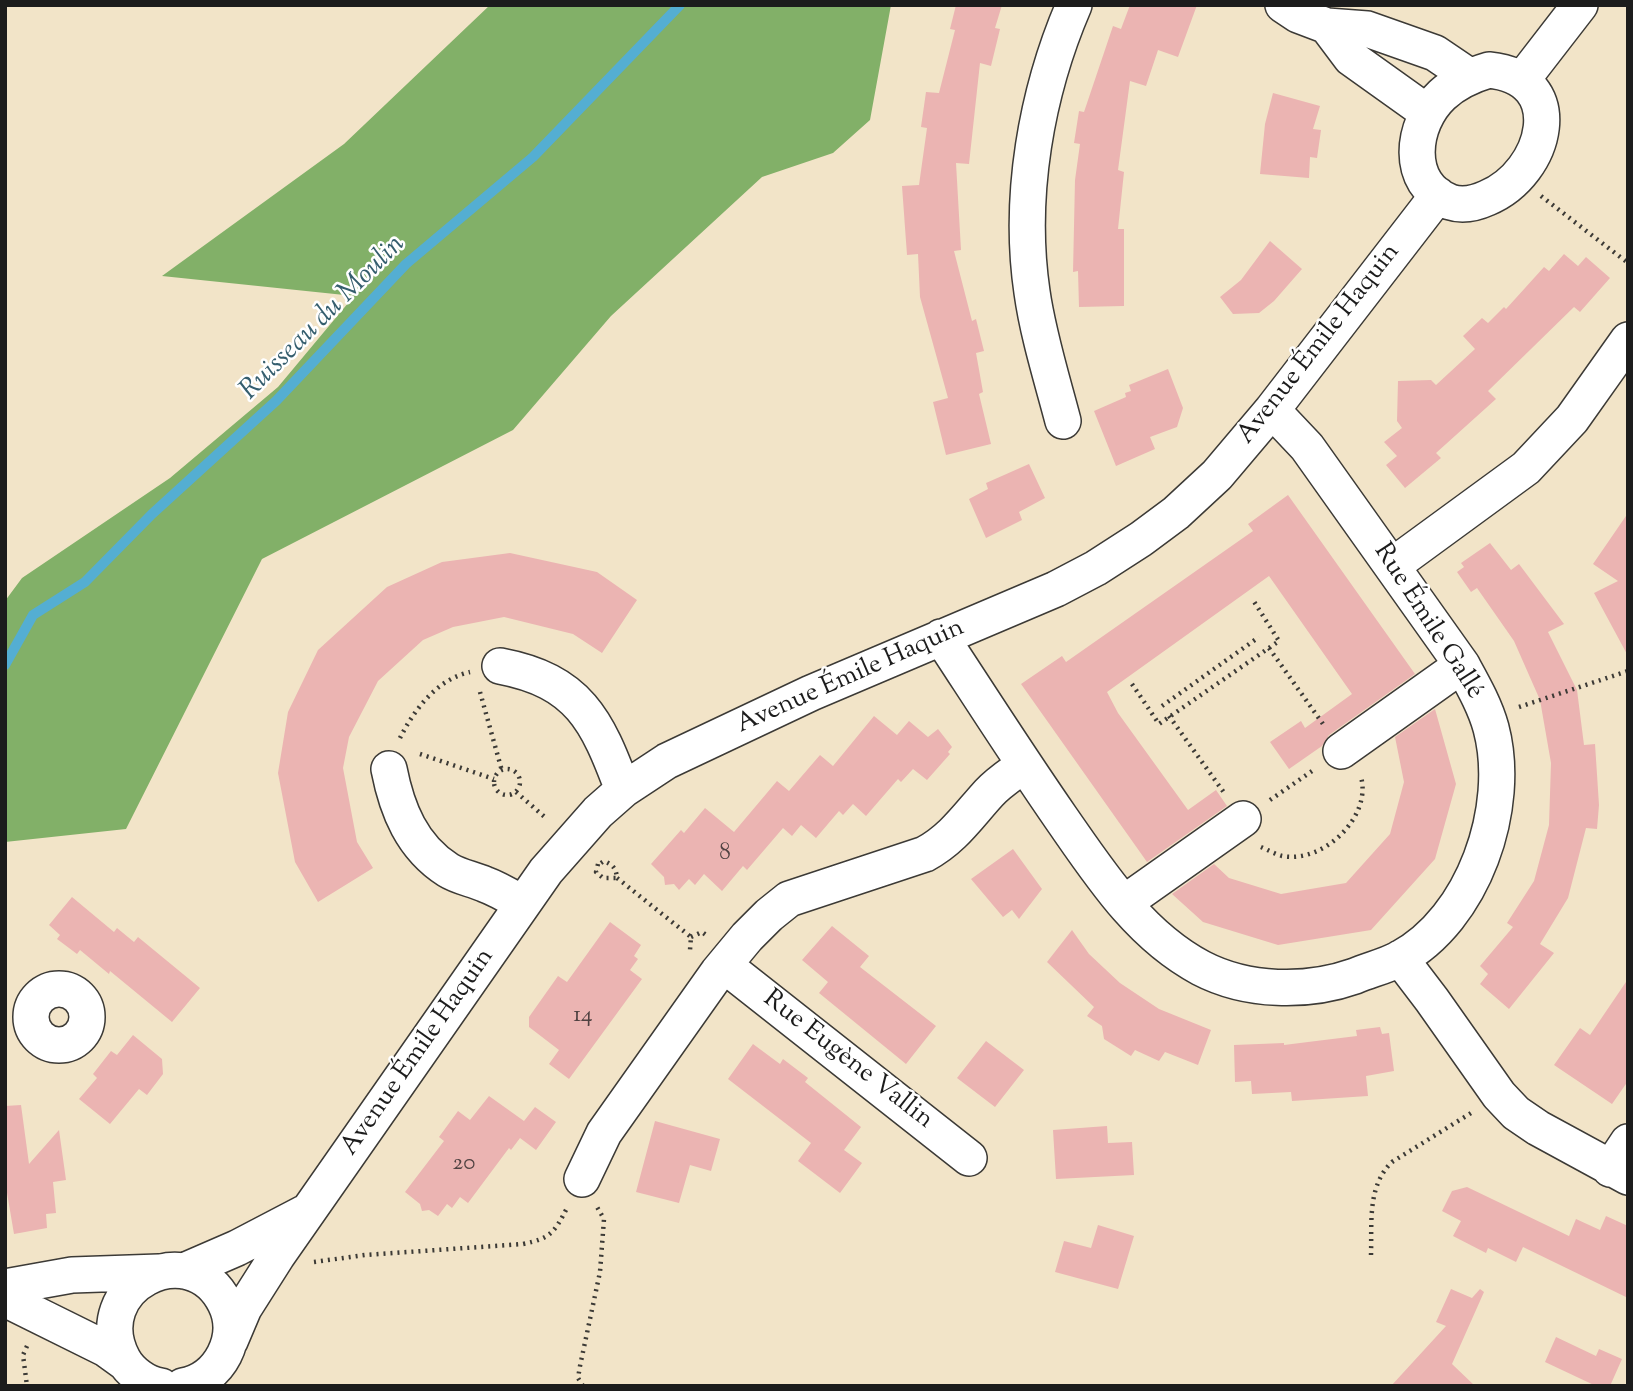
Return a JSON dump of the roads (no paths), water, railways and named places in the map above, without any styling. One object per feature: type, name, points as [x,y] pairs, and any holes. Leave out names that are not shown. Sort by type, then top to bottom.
[{"type":"street","points":[[1063,421],[1032,292],[1027,245],[1027,201],[1034,145],[1044,97],[1053,62],[1074,5]]},
{"type":"street","points":[[1522,80],[1580,5]]},
{"type":"street","points":[[1303,13],[1367,29],[1435,53],[1469,76]]},
{"type":"street","points":[[1303,13],[1351,58],[1428,113]]},
{"type":"street","points":[[1489,70],[1505,72],[1522,80],[1536,94],[1541,113],[1538,146],[1525,171],[1506,189],[1480,201],[1458,204],[1438,195],[1419,174],[1416,151],[1420,130],[1428,113],[1441,96],[1469,76],[1489,70]]},
{"type":"street","name":"Avenue Émile Haquin","points":[[222,1363],[244,1308],[277,1256],[546,871],[571,840],[623,790],[677,757],[811,693],[1056,589],[1096,568],[1141,539],[1176,513],[1217,475],[1272,410],[1438,195]]},
{"type":"street","points":[[1392,566],[1526,468],[1572,419],[1628,340]]},
{"type":"street","name":"Rue Émile Gallé","points":[[941,637],[1024,765],[1097,869],[1124,902],[1174,951],[1215,975],[1255,985],[1300,988],[1340,981],[1399,958],[1432,933],[1449,914],[1476,871],[1486,846],[1494,807],[1495,750],[1487,717],[1462,665],[1307,447],[1272,410]]},
{"type":"street","points":[[1341,751],[1462,665]]},
{"type":"street","points":[[487,668],[538,675],[565,691],[595,725],[623,790]]},
{"type":"street","points":[[393,757],[395,799],[411,833],[426,854],[450,872],[488,885],[523,904]]},
{"type":"street","points":[[582,1179],[604,1133],[721,968],[747,937],[789,900],[925,854],[940,846],[954,835],[991,791],[1024,765]]},
{"type":"street","points":[[1124,902],[1243,819]]},
{"type":"street","points":[[1399,958],[1499,1095],[1516,1113],[1538,1128],[1622,1162]]},
{"type":"street","name":"Rue Eugène Vallin","points":[[721,968],[969,1158]]},
{"type":"street","name":"Avenue Émile Haquin","points":[[171,1272],[237,1248],[310,1209]]},
{"type":"street","points":[[143,1378],[116,1345],[114,1326],[118,1308],[127,1292],[141,1279],[171,1272]]},
{"type":"street","points":[[5,1287],[72,1275],[171,1272],[202,1278],[216,1289],[226,1304],[231,1322],[222,1363],[207,1376],[183,1386]]},
{"type":"street","points":[[5,1299],[106,1349],[143,1378]]},
{"type":"waterway","name":"Ruisseau du Moulin","points":[[5,665],[33,615],[85,582],[152,514],[276,401],[406,264],[533,157],[680,5]]}]
